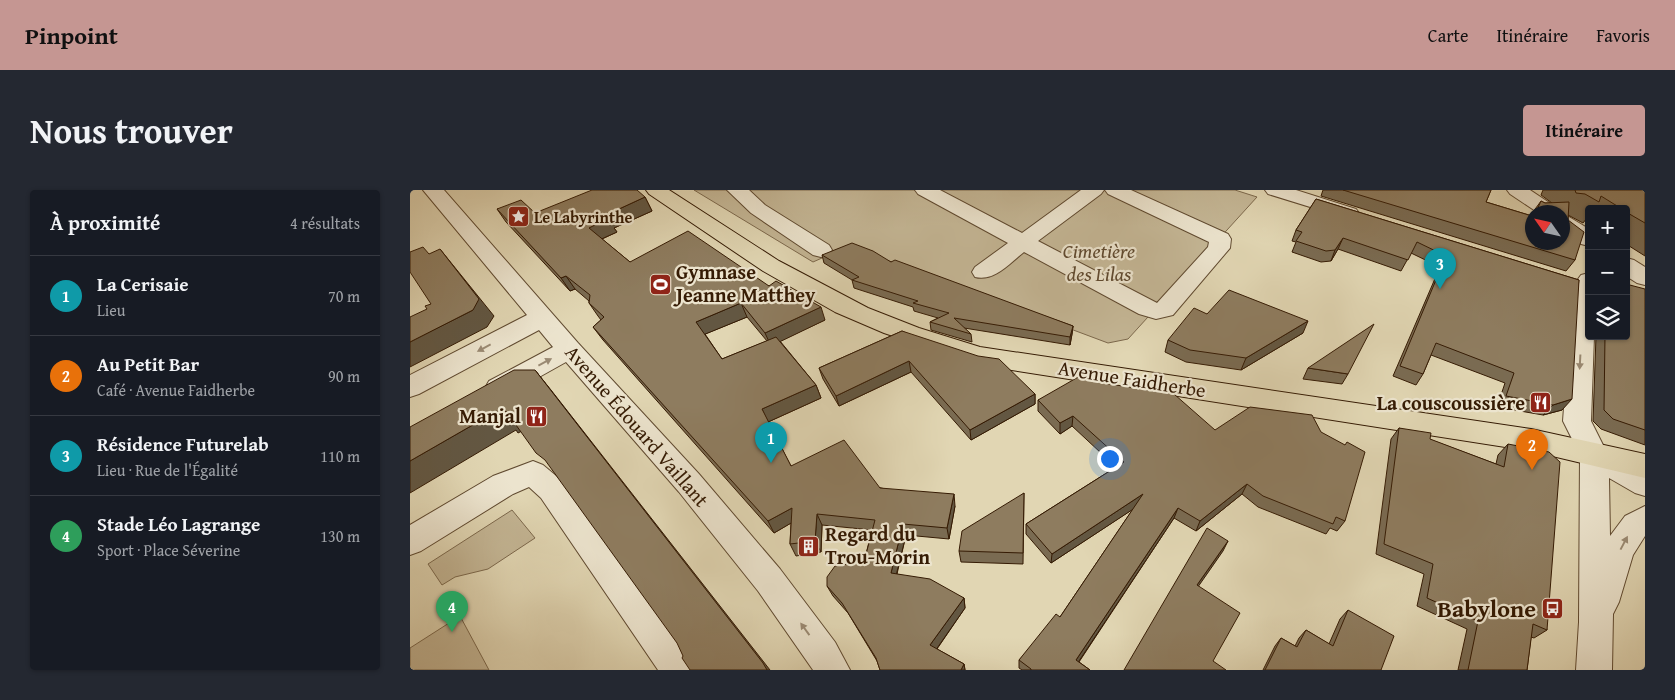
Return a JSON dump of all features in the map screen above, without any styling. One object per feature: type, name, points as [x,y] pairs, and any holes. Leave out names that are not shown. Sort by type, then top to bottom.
[{"type":"main road","name":"Avenue Faidherbe","points":[[656,190],[730,241],[845,307],[908,332],[979,356],[1531,440],[1645,466]]},
{"type":"street","name":"Avenue Édouard Vaillant","points":[[433,190],[569,349],[689,483],[763,572],[823,654],[832,670]]},
{"type":"street","points":[[737,190],[758,209],[821,250]]},
{"type":"street","points":[[925,190],[1147,308],[1156,311],[1165,309],[1219,248],[1220,239],[1115,190]]},
{"type":"street","points":[[983,272],[1094,190]]},
{"type":"street","points":[[1275,190],[1366,218]]},
{"type":"street","points":[[1517,190],[1540,205]]},
{"type":"street","points":[[1570,226],[1585,236]]},
{"type":"street","points":[[1630,267],[1645,278]]},
{"type":"street","points":[[1580,283],[1577,421],[1594,455],[1596,622],[1594,670]]},
{"type":"street","points":[[410,387],[543,317]]},
{"type":"street","points":[[477,400],[569,349]]},
{"type":"street","points":[[1594,455],[1645,484]]},
{"type":"street","points":[[410,541],[503,485],[534,473],[551,489],[679,670]]},
{"type":"street","points":[[1596,622],[1622,545],[1636,524],[1645,519]]},
{"type":"green space","name":"Cimetière des Lilas","points":[[694,190],[1235,190],[1257,197],[1128,339],[1108,343],[849,246],[813,262]]},
{"type":"green space","points":[[512,510],[535,538],[488,569],[455,577],[442,585],[428,564]]},
{"type":"green space","points":[[460,616],[489,670],[410,670],[410,648]]},
{"type":"building","points":[[592,190],[637,190],[645,197],[606,215],[609,218],[589,228],[630,262],[688,231],[769,286],[776,281],[821,307],[765,333],[741,303],[696,322],[722,359],[776,337],[816,385],[762,409],[791,466],[844,440],[880,488],[954,494],[947,528],[903,524],[891,573],[930,579],[964,598],[930,645],[964,664],[961,670],[880,670],[876,658],[842,603],[827,586],[827,577],[835,566],[864,562],[875,520],[817,514],[815,541],[790,544],[792,508],[768,521],[593,327],[604,317],[589,303],[590,295],[566,276],[561,278],[497,209],[521,200],[535,213]]},
{"type":"building","points":[[1343,190],[1491,190],[1486,202],[1525,214],[1525,245]]},
{"type":"building","points":[[1575,190],[1645,190],[1645,223],[1630,214],[1630,205],[1616,205],[1601,196],[1599,202],[1585,194],[1576,193]]},
{"type":"building","points":[[1316,199],[1579,280],[1572,399],[1553,405],[1506,396],[1514,373],[1436,343],[1423,374],[1400,366],[1446,256],[1417,242],[1408,260],[1343,238],[1335,250],[1326,251],[1296,241],[1302,232],[1296,230]]},
{"type":"building","points":[[1541,201],[1545,203],[1569,202],[1569,205],[1539,205]]},
{"type":"building","points":[[1570,222],[1584,232],[1575,260],[1542,250],[1570,250]]},
{"type":"building","points":[[852,243],[873,251],[891,262],[895,260],[1073,326],[1070,337],[954,318],[971,334],[930,322],[949,313],[913,303],[918,301],[852,280],[859,277],[822,255]]},
{"type":"building","points":[[423,247],[429,254],[440,249],[479,299],[473,310],[410,342],[410,317],[427,309],[425,306],[431,304],[410,272],[410,252]]},
{"type":"building","points":[[1630,285],[1645,289],[1645,430],[1613,419],[1604,410],[1605,340],[1630,340]]},
{"type":"building","points":[[1229,290],[1308,321],[1246,358],[1190,350],[1168,340],[1194,308],[1207,314]]},
{"type":"building","points":[[1374,324],[1348,374],[1308,368]]},
{"type":"building","points":[[902,331],[978,356],[999,359],[1035,394],[970,430],[909,361],[836,396],[819,368]]},
{"type":"building","points":[[514,370],[535,370],[767,670],[690,670],[682,658],[683,656],[677,643],[545,460],[536,453],[506,411],[500,414],[497,411],[410,461],[410,427]]},
{"type":"building","points":[[1087,372],[1104,375],[1103,383],[1174,394],[1215,430],[1250,407],[1312,415],[1321,432],[1345,445],[1347,442],[1365,452],[1345,521],[1336,517],[1333,524],[1263,496],[1247,484],[1200,521],[1178,508],[1076,660],[1090,670],[1031,670],[1019,660],[1056,614],[1060,617],[1143,494],[1052,554],[1026,524],[1124,462],[1073,416],[1060,423],[1038,400]]},
{"type":"building","points":[[1399,428],[1431,433],[1430,439],[1504,467],[1508,444],[1549,452],[1560,462],[1547,630],[1533,624],[1527,670],[1468,670],[1478,621],[1427,598],[1433,564],[1384,544]]},
{"type":"building","points":[[1024,493],[1023,553],[959,551],[962,531]]},
{"type":"building","points":[[1207,528],[1228,541],[1197,585],[1240,613],[1213,661],[1226,670],[1124,670]]},
{"type":"building","points":[[1348,610],[1394,636],[1381,670],[1265,670],[1281,638],[1297,647],[1306,630],[1333,646]]},
{"type":"place","name":"Le Labyrinthe","points":[[518,217]]},
{"type":"place","name":"Gymnase Jeanne Matthey","points":[[660,284]]},
{"type":"place","name":"Résidence Futurelab","points":[[1440,289]]},
{"type":"place","name":"La couscoussière","points":[[1541,403]]},
{"type":"place","name":"Manjal","points":[[537,416]]},
{"type":"place","name":"La Cerisaie","points":[[771,463]]},
{"type":"place","name":"Au Petit Bar","points":[[1532,470]]},
{"type":"place","name":"Regard du Trou-Morin","points":[[809,546]]},
{"type":"place","name":"Babylone","points":[[1552,609]]},
{"type":"place","name":"Stade Léo Lagrange","points":[[452,632]]}]
